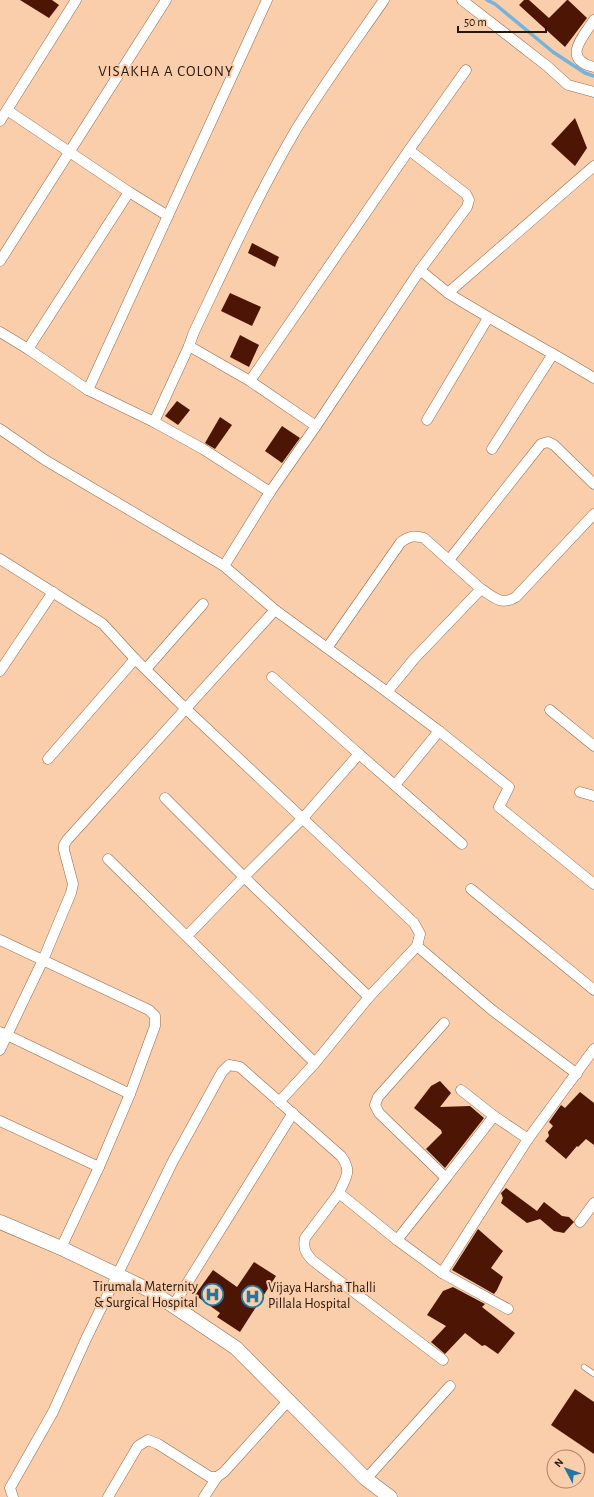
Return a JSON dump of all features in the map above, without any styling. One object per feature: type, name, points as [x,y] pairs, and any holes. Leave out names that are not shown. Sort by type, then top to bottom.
[{"type":"street","points":[[0,121],[76,0]]},
{"type":"street","points":[[0,261],[166,0]]},
{"type":"street","points":[[88,390],[268,0]]},
{"type":"street","points":[[154,422],[194,332],[252,212],[297,129],[384,0]]},
{"type":"street","points":[[462,0],[547,66],[568,85],[594,92]]},
{"type":"street","points":[[594,20],[578,43],[576,49],[576,55],[579,59],[585,64],[594,67]]},
{"type":"street","points":[[250,381],[466,70]]},
{"type":"street","points":[[7,110],[129,192],[168,216]]},
{"type":"street","points":[[224,566],[270,492],[420,270],[467,207],[469,200],[466,194],[409,150]]},
{"type":"street","points":[[448,294],[594,166]]},
{"type":"street","points":[[28,349],[129,192]]},
{"type":"street","points":[[420,270],[448,294],[594,378]]},
{"type":"street","points":[[427,420],[488,318]]},
{"type":"street","points":[[0,332],[28,349],[88,390],[154,422],[203,449],[270,492]]},
{"type":"street","points":[[189,346],[250,381],[316,426]]},
{"type":"street","points":[[492,449],[553,354]]},
{"type":"street","points":[[0,429],[45,460],[224,566],[275,610],[439,731],[509,787],[499,807],[594,884]]},
{"type":"street","points":[[449,560],[541,444],[548,442],[554,445],[594,484]]},
{"type":"street","points":[[327,648],[401,542],[410,536],[424,538],[481,589],[500,601],[509,601],[516,597],[594,514]]},
{"type":"street","points":[[0,559],[103,624],[135,659],[185,708],[414,923],[420,934],[417,946],[369,997],[315,1063],[279,1102]]},
{"type":"street","points":[[387,692],[414,659],[481,589]]},
{"type":"street","points":[[0,671],[53,592]]},
{"type":"street","points":[[146,669],[203,604]]},
{"type":"street","points":[[0,1050],[4,1033],[43,960],[71,893],[72,884],[64,850],[66,840],[275,610]]},
{"type":"street","points":[[48,759],[135,659]]},
{"type":"street","points":[[272,677],[462,844]]},
{"type":"street","points":[[550,710],[594,746]]},
{"type":"street","points":[[395,785],[439,731]]},
{"type":"street","points":[[187,936],[303,818],[359,754]]},
{"type":"street","points":[[580,792],[594,796]]},
{"type":"street","points":[[165,798],[244,877],[369,997]]},
{"type":"street","points":[[108,859],[315,1063]]},
{"type":"street","points":[[470,889],[594,990]]},
{"type":"street","points":[[0,940],[149,1010],[155,1016],[155,1026],[130,1094],[99,1167],[61,1248]]},
{"type":"street","points":[[417,946],[492,1010],[577,1074]]},
{"type":"street","points":[[444,1023],[378,1097],[375,1105],[379,1113],[446,1178]]},
{"type":"street","points":[[4,1033],[130,1094]]},
{"type":"street","points":[[442,1273],[528,1139],[594,1049]]},
{"type":"street","points":[[13,1497],[10,1488],[53,1412],[86,1339],[173,1161],[222,1072],[229,1065],[240,1066],[341,1156],[346,1163],[348,1171],[338,1193],[305,1238],[304,1246],[306,1253],[312,1260],[443,1360]]},
{"type":"street","points":[[461,1090],[494,1116],[528,1139]]},
{"type":"street","points":[[173,1306],[293,1113]]},
{"type":"street","points":[[397,1240],[494,1116]]},
{"type":"street","points":[[0,1121],[99,1167]]},
{"type":"street","points":[[338,1193],[397,1240],[442,1273],[508,1309]]},
{"type":"street","points":[[580,1222],[594,1203]]},
{"type":"street","points":[[0,1222],[118,1274],[151,1291],[236,1348],[366,1479],[390,1497]]},
{"type":"street","points":[[366,1479],[450,1386]]},
{"type":"street","points":[[204,1497],[217,1477],[224,1472],[289,1400]]},
{"type":"street","points":[[108,1497],[138,1446],[148,1440],[158,1444],[210,1477],[217,1477]]},
{"type":"lane","points":[[584,1366],[594,1374]]},
{"type":"building","points":[[20,0],[52,0],[59,5],[49,18]]},
{"type":"building","points":[[524,0],[529,0],[549,18],[568,0],[587,18],[565,47],[519,5]]},
{"type":"building","points":[[575,118],[587,148],[575,166],[551,144]]},
{"type":"building","points":[[252,243],[279,257],[275,267],[248,253]]},
{"type":"building","points":[[230,293],[261,307],[252,326],[221,311]]},
{"type":"building","points":[[240,335],[259,345],[249,367],[230,357]]},
{"type":"building","points":[[177,401],[190,410],[178,425],[165,416]]},
{"type":"building","points":[[220,417],[232,425],[215,449],[205,443]]},
{"type":"building","points":[[282,426],[300,438],[282,463],[265,451]]},
{"type":"building","points":[[440,1081],[451,1093],[440,1107],[470,1106],[484,1118],[445,1168],[426,1149],[442,1133],[441,1130],[414,1108],[431,1086]]},
{"type":"building","points":[[580,1092],[594,1103],[594,1145],[586,1139],[578,1147],[577,1146],[566,1159],[545,1141],[549,1136],[548,1132],[553,1126],[549,1122],[561,1105],[565,1108]]},
{"type":"building","points":[[506,1188],[537,1211],[544,1202],[562,1216],[569,1217],[574,1222],[564,1233],[554,1231],[540,1219],[527,1223],[501,1203],[503,1198],[501,1193]]},
{"type":"building","points":[[478,1229],[503,1251],[491,1268],[503,1277],[494,1294],[452,1270]]},
{"type":"building","points":[[254,1262],[276,1276],[240,1332],[217,1317],[220,1313],[195,1295],[213,1270],[237,1287]]},
{"type":"building","points":[[453,1287],[485,1304],[482,1307],[515,1333],[498,1354],[485,1345],[482,1346],[465,1333],[445,1354],[431,1342],[446,1326],[427,1315],[443,1291]]},
{"type":"building","points":[[575,1389],[594,1402],[594,1454],[551,1425]]},
{"type":"waterway","points":[[487,0],[495,4],[553,52],[585,73],[594,76]]},
{"type":"place","name":"Tirumala Maternity & Surgical Hospital","points":[[213,1295]]},
{"type":"place","name":"Vijaya Harsha Thalli Pillala Hospital","points":[[252,1296]]},
{"type":"district","name":"VISAKHA A COLONY","points":[[166,71]]}]
